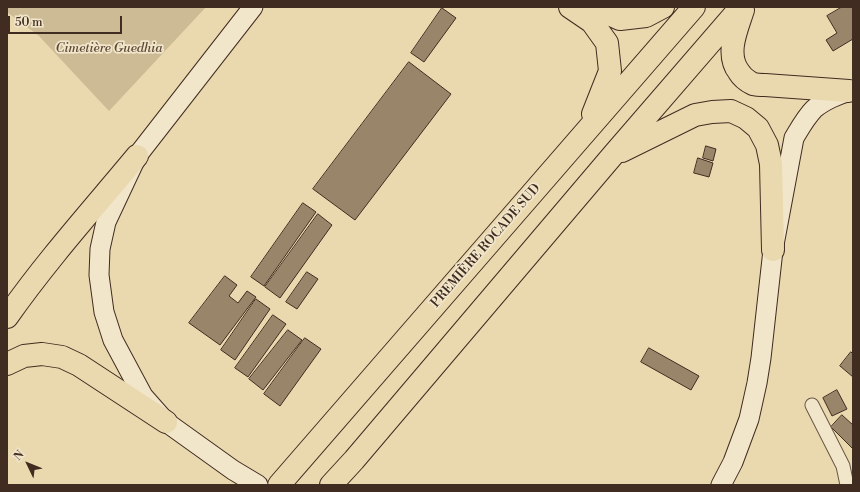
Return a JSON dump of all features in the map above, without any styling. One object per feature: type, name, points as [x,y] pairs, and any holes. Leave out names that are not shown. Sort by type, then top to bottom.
[{"type":"highway","points":[[570,7],[592,22],[607,43],[610,71],[587,129]]},
{"type":"highway","points":[[594,7],[620,19],[646,16],[663,7]]},
{"type":"highway","name":"PREMIÈRE ROCADE SUD","points":[[279,485],[694,7]]},
{"type":"highway","points":[[742,7],[733,44],[732,56],[735,68],[742,77],[753,84],[765,86],[851,91]]},
{"type":"highway","points":[[331,485],[354,460],[613,155],[742,7]]},
{"type":"highway","points":[[613,155],[695,115],[731,111],[746,118],[758,128],[767,145],[770,164],[773,250]]},
{"type":"highway","points":[[7,317],[49,261],[137,156]]},
{"type":"highway","points":[[7,364],[24,356],[42,354],[62,357],[79,365],[166,422]]},
{"type":"main road","points":[[253,7],[137,156],[106,222],[100,249],[99,275],[104,312],[113,340],[143,396],[166,422],[233,470],[258,485]]},
{"type":"main road","points":[[721,485],[734,462],[749,419],[757,383],[773,250],[794,138],[814,110],[825,102],[851,91]]},
{"type":"street","points":[[812,404],[843,466],[847,485]]},
{"type":"green space","name":"Cimetière Guedhia","points":[[7,7],[206,7],[109,111],[39,36],[7,12]]},
{"type":"building","points":[[842,7],[853,7],[853,39],[833,51],[826,40],[837,33],[827,16]]},
{"type":"building","points":[[442,8],[456,18],[424,62],[411,53]]},
{"type":"building","points":[[409,62],[451,94],[355,220],[313,189]]},
{"type":"building","points":[[706,146],[716,149],[713,161],[703,158]]},
{"type":"building","points":[[698,158],[713,163],[709,177],[694,173]]},
{"type":"building","points":[[303,203],[316,212],[264,286],[251,277]]},
{"type":"building","points":[[318,214],[332,225],[280,298],[265,287]]},
{"type":"building","points":[[307,272],[318,279],[297,309],[286,302]]},
{"type":"building","points":[[225,276],[237,285],[229,296],[238,303],[247,291],[256,297],[220,345],[189,323]]},
{"type":"building","points":[[256,299],[270,309],[235,360],[221,350]]},
{"type":"building","points":[[273,315],[286,324],[248,377],[235,368]]},
{"type":"building","points":[[288,330],[302,340],[263,390],[249,379]]},
{"type":"building","points":[[305,338],[321,349],[280,406],[264,394]]},
{"type":"building","points":[[649,348],[699,376],[691,390],[641,362]]},
{"type":"building","points":[[851,352],[853,354],[853,377],[840,366]]},
{"type":"building","points":[[837,390],[847,409],[832,416],[823,398]]},
{"type":"building","points":[[842,415],[853,425],[853,449],[831,427]]}]
